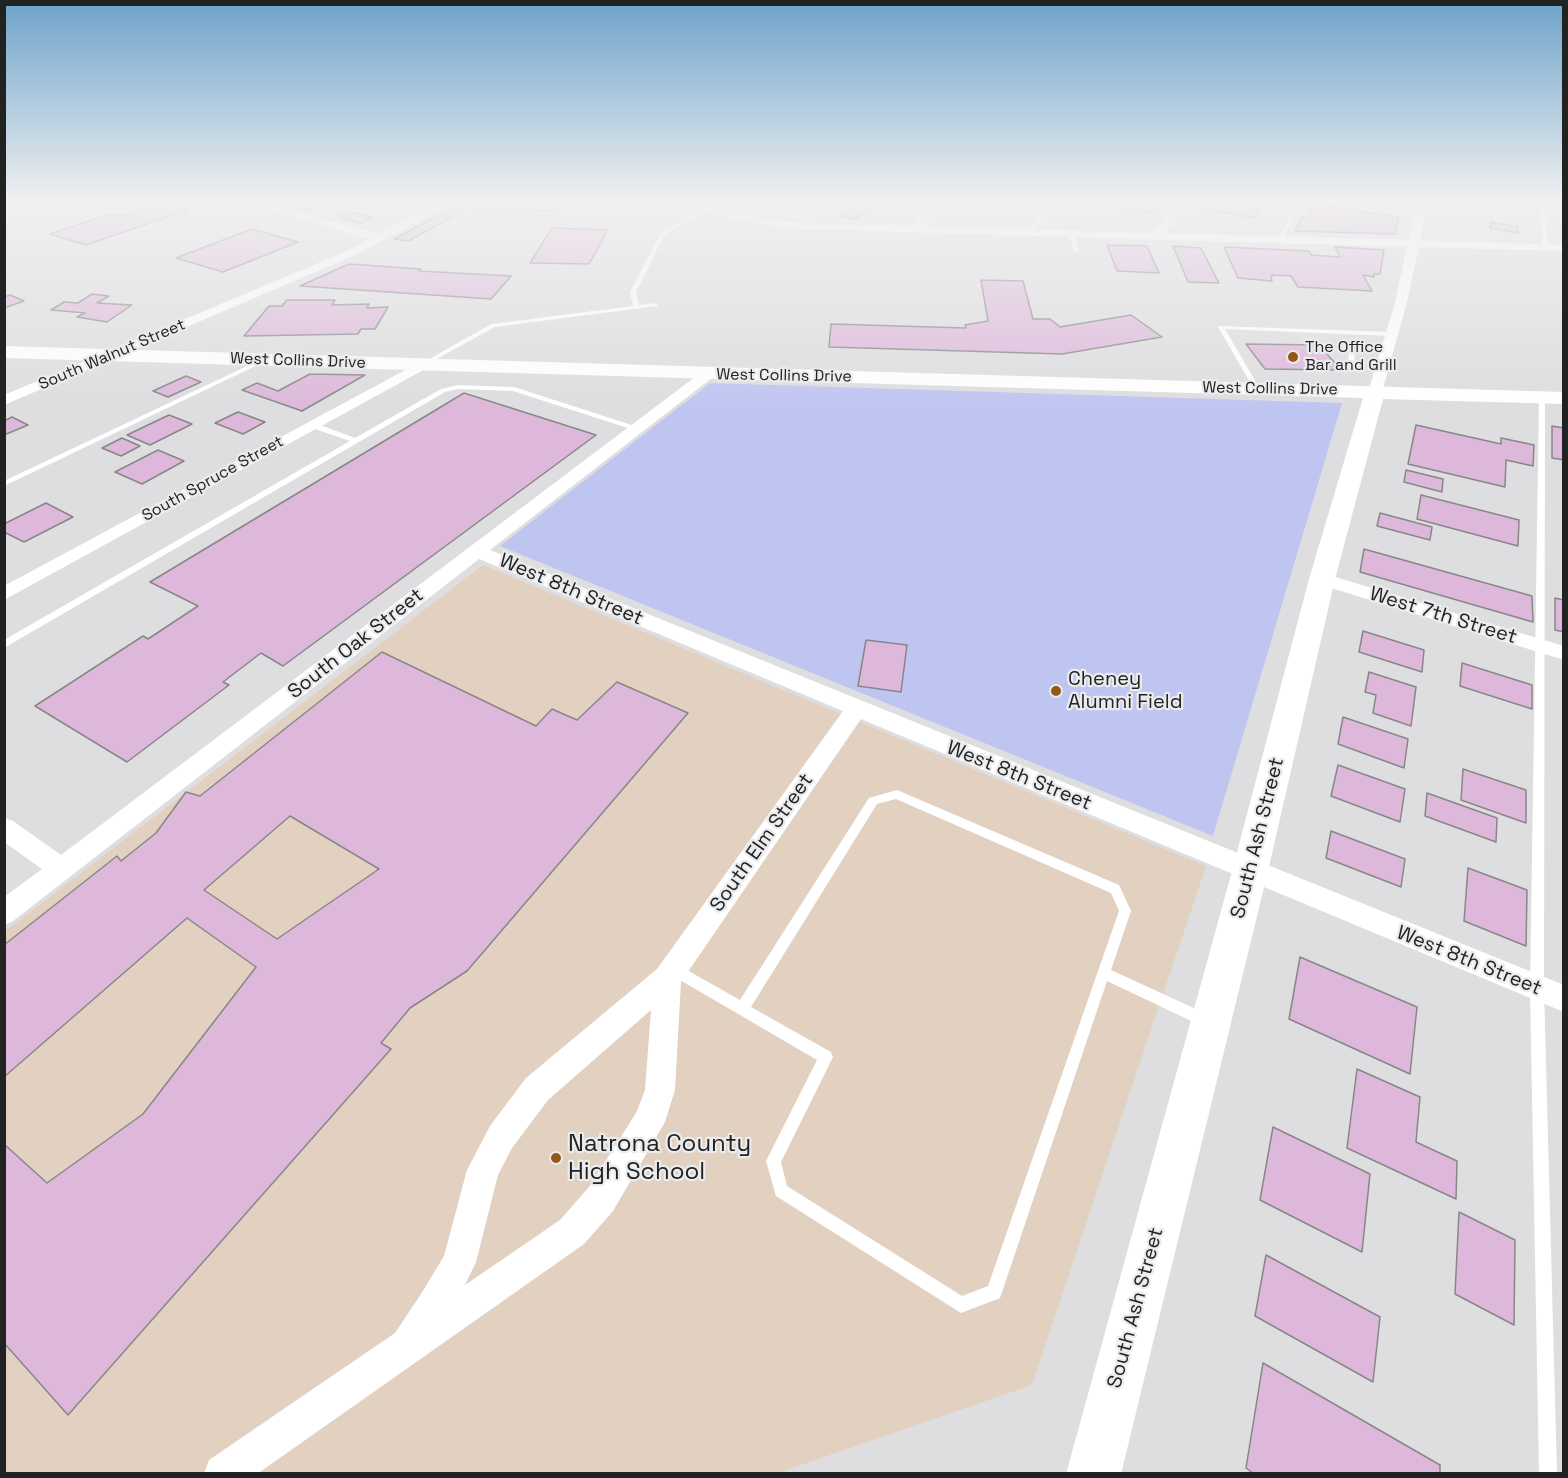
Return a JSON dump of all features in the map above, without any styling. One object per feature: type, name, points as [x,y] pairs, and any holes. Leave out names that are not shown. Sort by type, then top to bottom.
[{"type":"main road","name":"West Collins Drive","points":[[4,352],[1257,389],[1363,380],[1542,398],[1563,398]]},
{"type":"main road","name":"South Ash Street","points":[[1093,1473],[1250,871],[1322,579],[1363,380]]},
{"type":"street","name":"South Walnut Street","points":[[4,401],[309,271]]},
{"type":"street","name":"South Ash Street","points":[[1363,380],[1386,352],[1406,271]]},
{"type":"street","name":"South Spruce Street","points":[[9,586],[422,365]]},
{"type":"street","name":"South Oak Street","points":[[4,913],[708,374]]},
{"type":"street","name":"West 8th Street","points":[[476,551],[1563,999]]},
{"type":"street","name":"West 7th Street","points":[[1322,579],[1563,653]]},
{"type":"street","name":"South Elm Street","points":[[407,1347],[434,1307],[459,1262],[483,1170],[501,1137],[537,1089],[670,973],[856,709]]},
{"type":"street","points":[[4,828],[62,869]]},
{"type":"street","name":"South Elm Street","points":[[223,1473],[572,1232],[601,1198],[649,1122],[660,1090],[670,973]]},
{"type":"lane","points":[[636,307],[633,292],[644,271]]},
{"type":"lane","points":[[422,365],[493,325],[655,305]]},
{"type":"lane","points":[[1257,389],[1221,327],[1391,334]]},
{"type":"lane","points":[[1363,380],[1352,347],[1386,352]]},
{"type":"lane","points":[[4,484],[264,360]]},
{"type":"lane","points":[[4,645],[443,390],[458,387],[514,389],[638,428]]},
{"type":"lane","points":[[1542,398],[1537,988],[1548,1473]]},
{"type":"lane","points":[[312,425],[356,441]]},
{"type":"lane","points":[[670,973],[742,1009],[826,1057],[773,1161],[781,1191],[961,1305],[994,1292],[1125,910],[1115,889],[897,794],[873,801],[742,1009]]},
{"type":"lane","points":[[1103,974],[1210,1023]]},
{"type":"shaded area","name":"Cheney Alumni Field","points":[[710,383],[1342,403],[1213,836],[500,546]]},
{"type":"shaded area","name":"Natrona County High School","points":[[483,565],[1206,866],[1032,1385],[778,1473],[5,1474],[5,931]]},
{"type":"building","points":[[333,271],[419,271],[511,276],[491,299],[300,286]]},
{"type":"building","points":[[1117,271],[1158,271],[1159,273]]},
{"type":"building","points":[[1183,271],[1213,271],[1219,283],[1188,282]]},
{"type":"building","points":[[1235,271],[1381,271],[1380,274],[1374,274],[1374,277],[1363,275],[1372,291],[1298,287],[1291,276],[1271,275],[1272,281],[1238,278]]},
{"type":"building","points":[[981,280],[1023,281],[1033,319],[1050,319],[1060,327],[1131,315],[1162,337],[1062,354],[829,347],[831,324],[966,328],[965,325],[988,321]]},
{"type":"building","points":[[92,294],[109,296],[97,303],[132,305],[107,322],[77,317],[85,313],[51,310],[64,302],[78,303]]},
{"type":"building","points":[[10,295],[24,301],[4,308],[4,297]]},
{"type":"building","points":[[287,300],[335,300],[332,305],[369,304],[367,308],[388,307],[375,329],[361,329],[358,334],[244,336],[269,306],[282,306]]},
{"type":"building","name":"The Office Bar and Grill","points":[[1246,344],[1319,345],[1341,370],[1265,369]]},
{"type":"building","points":[[310,374],[365,375],[302,411],[242,390],[257,383],[278,391]]},
{"type":"building","points":[[186,376],[201,382],[168,397],[153,391]]},
{"type":"building","points":[[464,393],[596,435],[283,666],[261,653],[223,682],[229,685],[127,762],[35,706],[143,636],[148,639],[198,606],[150,582]]},
{"type":"building","points":[[238,412],[265,422],[243,434],[215,423]]},
{"type":"building","points":[[169,415],[192,424],[150,445],[127,435]]},
{"type":"building","points":[[12,417],[28,425],[4,435],[4,421]]},
{"type":"building","points":[[1416,425],[1501,444],[1501,438],[1534,445],[1533,466],[1506,460],[1505,487],[1408,464]]},
{"type":"building","points":[[1552,426],[1564,428],[1564,460],[1552,458]]},
{"type":"building","points":[[122,438],[140,446],[121,456],[102,448]]},
{"type":"building","points":[[158,450],[184,461],[142,484],[115,472]]},
{"type":"building","points":[[1406,470],[1443,479],[1442,492],[1404,482]]},
{"type":"building","points":[[1421,495],[1519,520],[1518,546],[1417,519]]},
{"type":"building","points":[[46,503],[73,517],[24,542],[4,532],[4,524]]},
{"type":"building","points":[[1380,513],[1432,527],[1430,540],[1377,526]]},
{"type":"building","points":[[1364,549],[1532,596],[1533,622],[1360,572]]},
{"type":"building","points":[[1555,598],[1564,600],[1564,632],[1555,630]]},
{"type":"building","points":[[1363,631],[1424,650],[1422,672],[1359,652]]},
{"type":"building","points":[[866,640],[907,645],[901,692],[858,686]]},
{"type":"building","points":[[382,652],[536,726],[552,709],[577,720],[617,682],[688,713],[467,971],[410,1008],[381,1043],[391,1049],[68,1415],[4,1343],[4,1144],[47,1183],[143,1114],[256,967],[187,918],[4,1077],[4,945],[117,856],[121,861],[156,833],[186,792],[200,796]],"holes":[[[290,816],[379,869],[277,939],[204,890]]]},
{"type":"building","points":[[1462,663],[1532,685],[1532,709],[1460,686]]},
{"type":"building","points":[[1369,672],[1416,687],[1411,726],[1373,713],[1376,695],[1365,692]]},
{"type":"building","points":[[1343,717],[1408,739],[1404,768],[1338,744]]},
{"type":"building","points":[[1338,765],[1405,789],[1400,822],[1331,796]]},
{"type":"building","points":[[1463,769],[1526,790],[1526,823],[1461,800]]},
{"type":"building","points":[[1427,793],[1497,818],[1496,842],[1425,816]]},
{"type":"building","points":[[1331,831],[1405,859],[1401,887],[1326,858]]},
{"type":"building","points":[[1468,868],[1527,890],[1526,946],[1464,921]]},
{"type":"building","points":[[1300,957],[1417,1007],[1410,1074],[1289,1019]]},
{"type":"building","points":[[1357,1069],[1420,1097],[1416,1142],[1457,1161],[1456,1199],[1347,1148]]},
{"type":"building","points":[[1273,1127],[1370,1174],[1362,1252],[1260,1200]]},
{"type":"building","points":[[1459,1212],[1515,1240],[1514,1325],[1455,1294]]},
{"type":"building","points":[[1266,1255],[1380,1317],[1373,1382],[1255,1316]]},
{"type":"building","points":[[1263,1363],[1440,1465],[1440,1474],[1254,1474],[1246,1468]]},
{"type":"place","name":"The Office Bar and Grill","points":[[1293,357]]},
{"type":"place","name":"Cheney Alumni Field","points":[[1056,691]]},
{"type":"place","name":"Natrona County High School","points":[[556,1158]]}]
